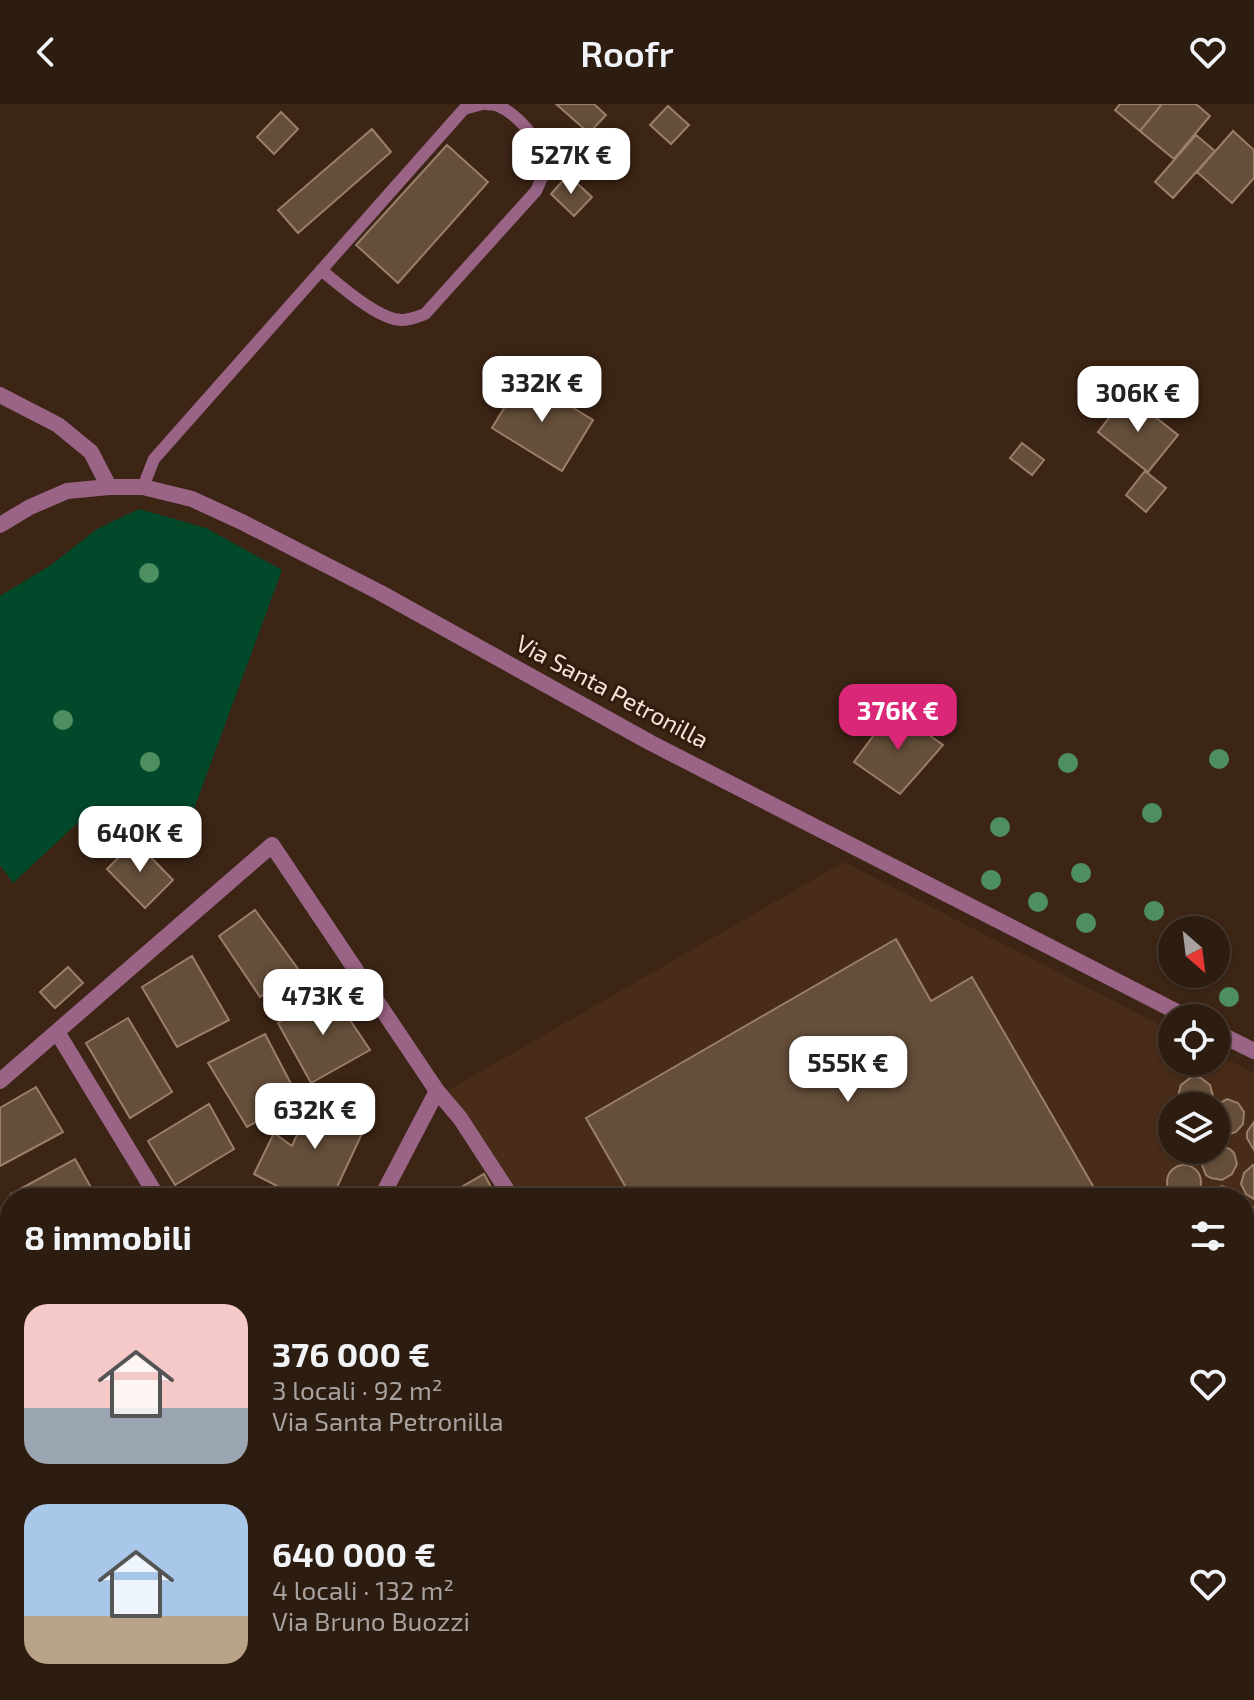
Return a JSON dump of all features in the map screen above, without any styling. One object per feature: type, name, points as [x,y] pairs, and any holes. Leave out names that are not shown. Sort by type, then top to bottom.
[{"type":"street","points":[[0,395],[58,425],[91,452],[109,487]]},
{"type":"street","name":"Via Santa Petronilla","points":[[0,525],[30,507],[67,491],[143,487],[192,499],[379,592],[651,743],[1162,1004]]},
{"type":"street","points":[[0,1081],[272,845],[506,1188]]},
{"type":"street","points":[[57,1032],[152,1188]]},
{"type":"street","points":[[1230,1039],[1254,1051]]},
{"type":"street","points":[[386,1188],[437,1091]]},
{"type":"lane","points":[[143,487],[154,459],[321,270],[464,109],[484,104],[498,106],[518,118],[537,142],[544,159],[542,179],[536,191],[425,314],[402,320],[393,318],[368,307],[321,270]]},
{"type":"shaded area","points":[[844,862],[1158,1024],[1158,1076],[1230,1076],[1230,1061],[1254,1073],[1254,1188],[514,1188],[442,1094]]},
{"type":"green space","points":[[139,509],[206,528],[282,570],[181,844],[86,815],[13,883],[0,865],[0,596],[51,565],[97,529]]},
{"type":"building","points":[[556,104],[594,104],[606,115],[589,133]]},
{"type":"building","points":[[1120,104],[1162,104],[1140,131],[1115,110]]},
{"type":"building","points":[[1162,104],[1196,104],[1210,116],[1174,159],[1140,131]]},
{"type":"building","points":[[668,106],[689,125],[671,144],[650,125]]},
{"type":"building","points":[[281,112],[298,129],[274,154],[257,137]]},
{"type":"building","points":[[372,129],[391,152],[298,233],[278,210]]},
{"type":"building","points":[[1233,131],[1254,150],[1254,178],[1232,203],[1197,172]]},
{"type":"building","points":[[1196,135],[1215,151],[1173,198],[1155,182]]},
{"type":"building","points":[[447,145],[488,182],[398,283],[356,245]]},
{"type":"building","points":[[568,175],[592,197],[574,216],[551,194]]},
{"type":"building","points":[[523,377],[593,420],[562,471],[492,428]]},
{"type":"building","points":[[1127,395],[1178,435],[1148,472],[1098,432]]},
{"type":"building","points":[[1022,443],[1044,460],[1032,475],[1010,458]]},
{"type":"building","points":[[1145,471],[1166,488],[1146,512],[1126,495]]},
{"type":"building","points":[[893,709],[943,745],[900,794],[854,762]]},
{"type":"building","points":[[135,841],[173,880],[145,908],[107,869]]},
{"type":"building","points":[[255,910],[301,973],[260,997],[219,936]]},
{"type":"building","points":[[896,939],[931,1001],[972,977],[1094,1188],[626,1188],[586,1118]]},
{"type":"building","points":[[192,956],[229,1020],[177,1047],[142,987]]},
{"type":"building","points":[[68,967],[83,983],[55,1008],[40,992]]},
{"type":"building","points":[[330,990],[370,1050],[311,1083],[278,1023]]},
{"type":"building","points":[[128,1018],[172,1092],[130,1118],[86,1043]]},
{"type":"building","points":[[265,1034],[299,1099],[247,1127],[208,1063]]},
{"type":"building","points":[[1190,1078],[1201,1078],[1210,1085],[1212,1092],[1179,1092],[1181,1085]]},
{"type":"building","points":[[36,1087],[63,1132],[0,1166],[0,1108]]},
{"type":"building","points":[[343,1090],[365,1127],[337,1188],[281,1188],[254,1174],[274,1133],[292,1146],[306,1115]]},
{"type":"building","points":[[1230,1100],[1238,1103],[1244,1112],[1243,1124],[1230,1134]]},
{"type":"building","points":[[209,1104],[234,1149],[175,1185],[148,1141]]},
{"type":"building","points":[[1254,1122],[1254,1150],[1247,1132]]},
{"type":"building","points":[[1230,1149],[1237,1164],[1232,1174],[1222,1180],[1206,1175],[1202,1165],[1230,1164]]},
{"type":"building","points":[[75,1159],[91,1188],[22,1188]]},
{"type":"building","points":[[1254,1165],[1254,1188],[1243,1188],[1244,1173]]},
{"type":"building","points":[[1177,1166],[1191,1166],[1200,1175],[1200,1188],[1168,1188],[1168,1175]]},
{"type":"building","points":[[484,1174],[492,1188],[460,1188]]}]
